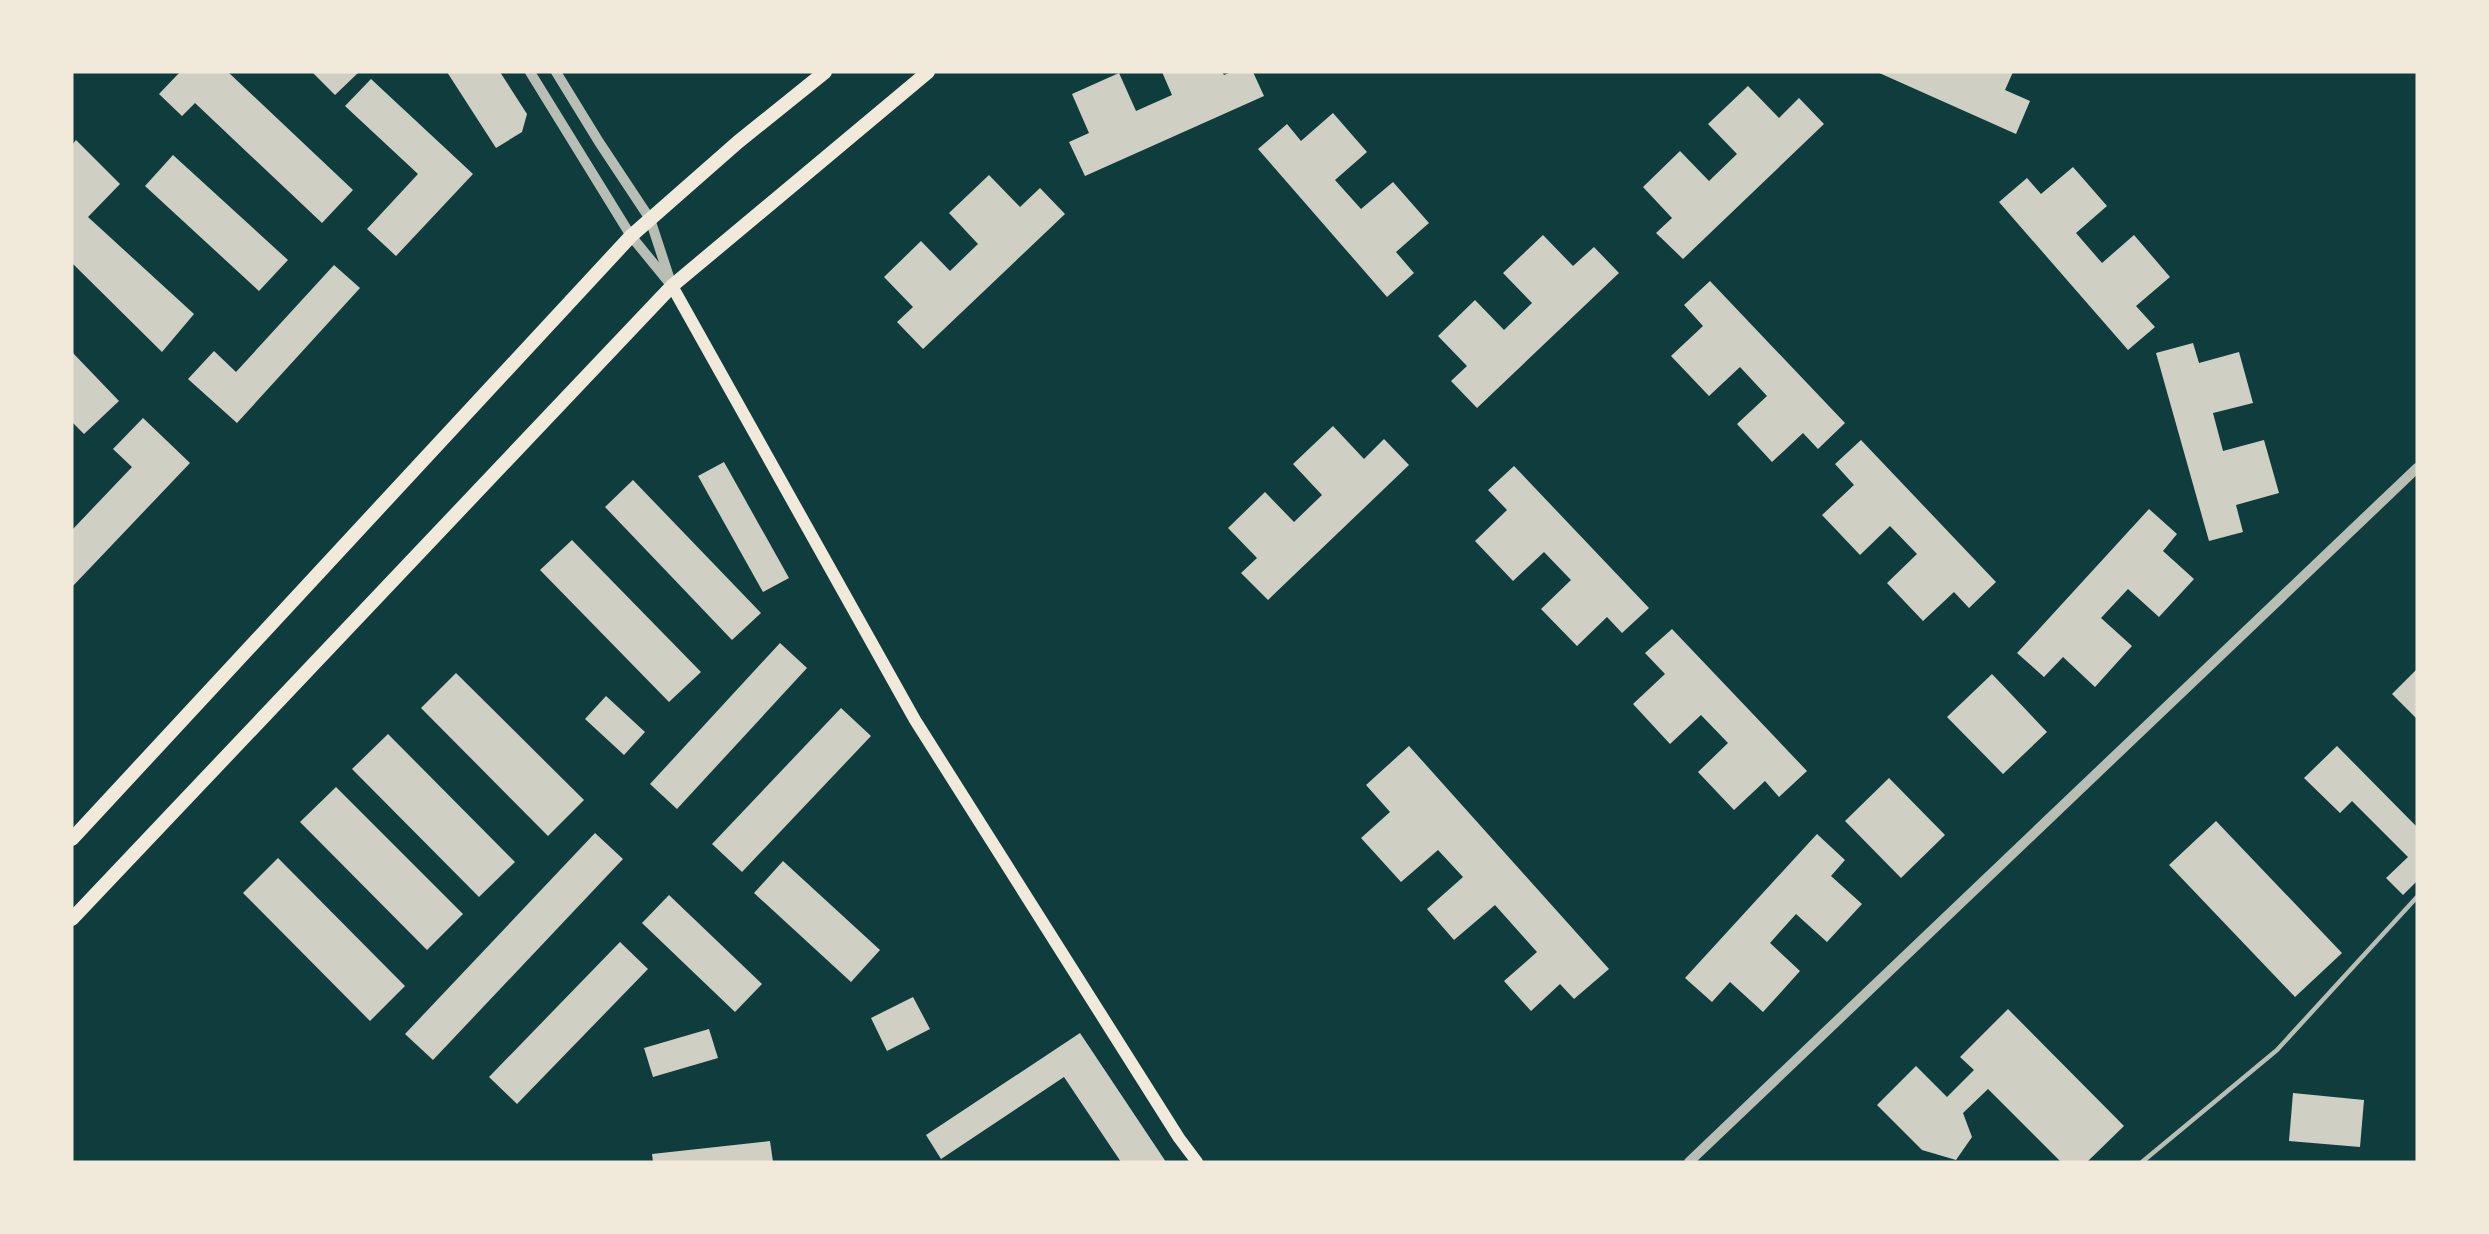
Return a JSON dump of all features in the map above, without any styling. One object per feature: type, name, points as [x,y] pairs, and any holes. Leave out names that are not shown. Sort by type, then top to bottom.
[{"type":"main road","points":[[72,839],[631,236],[738,142],[825,72]]},
{"type":"main road","points":[[72,919],[672,286],[928,72]]},
{"type":"main road","points":[[672,286],[915,720],[1179,1138],[1197,1162]]},
{"type":"street","points":[[530,72],[631,236],[672,286]]},
{"type":"street","points":[[556,72],[650,219],[672,286]]},
{"type":"street","points":[[1689,1162],[2417,468]]},
{"type":"lane","points":[[2142,1162],[2277,1050],[2417,897]]},
{"type":"building","points":[[180,72],[228,72],[353,190],[322,223],[195,103],[182,116],[159,94]]},
{"type":"building","points":[[312,72],[359,72],[335,95]]},
{"type":"building","points":[[447,72],[500,72],[527,114],[522,132],[496,148]]},
{"type":"building","points":[[1162,72],[1222,72],[1224,75],[1231,72],[1253,72],[1264,96],[1085,176],[1069,142],[1089,133],[1072,94],[1119,73],[1136,111],[1172,95]]},
{"type":"building","points":[[1877,72],[2013,72],[2005,90],[2030,101],[2016,134]]},
{"type":"building","points":[[371,79],[473,174],[396,256],[367,229],[418,174],[345,106]]},
{"type":"building","points":[[1748,86],[1779,118],[1799,98],[1824,124],[1683,259],[1656,233],[1672,218],[1643,187],[1680,151],[1709,181],[1737,154],[1708,124]]},
{"type":"building","points":[[1333,113],[1367,152],[1335,180],[1361,209],[1393,182],[1429,223],[1396,252],[1414,273],[1387,297],[1258,149],[1287,124],[1301,141]]},
{"type":"building","points":[[76,140],[120,184],[88,217],[194,314],[162,352],[72,263],[72,145]]},
{"type":"building","points":[[173,155],[288,260],[259,291],[145,186]]},
{"type":"building","points":[[2073,167],[2107,206],[2076,233],[2102,263],[2134,235],[2170,277],[2136,306],[2155,327],[2128,350],[1999,202],[2027,178],[2041,194]]},
{"type":"building","points":[[989,175],[1020,207],[1040,188],[1065,214],[923,349],[897,322],[913,307],[884,277],[921,241],[950,271],[978,244],[949,213]]},
{"type":"building","points":[[1543,235],[1573,266],[1594,247],[1619,273],[1477,408],[1451,381],[1467,366],[1438,336],[1475,300],[1504,330],[1532,303],[1503,273]]},
{"type":"building","points":[[334,265],[360,288],[237,423],[188,379],[214,351],[236,372]]},
{"type":"building","points":[[1710,281],[1845,423],[1818,449],[1803,433],[1772,462],[1737,424],[1767,396],[1740,367],[1709,396],[1671,356],[1703,326],[1684,305]]},
{"type":"building","points":[[2193,343],[2199,363],[2239,352],[2253,403],[2213,413],[2223,451],[2264,440],[2279,493],[2236,505],[2243,532],[2209,541],[2156,353]]},
{"type":"building","points":[[72,352],[119,401],[84,434],[72,422]]},
{"type":"building","points":[[143,418],[190,463],[72,587],[72,530],[132,467],[113,449]]},
{"type":"building","points":[[1333,426],[1364,459],[1384,439],[1409,465],[1268,600],[1241,573],[1257,558],[1228,528],[1265,492],[1294,522],[1322,495],[1293,464]]},
{"type":"building","points":[[1861,440],[1996,582],[1969,608],[1954,592],[1923,621],[1887,583],[1917,554],[1890,526],[1860,555],[1822,515],[1854,485],[1835,464]]},
{"type":"building","points":[[724,462],[789,578],[763,592],[698,476]]},
{"type":"building","points":[[1514,466],[1649,608],[1622,633],[1607,617],[1577,646],[1541,609],[1571,580],[1544,552],[1513,581],[1475,541],[1507,510],[1488,490]]},
{"type":"building","points":[[633,480],[761,613],[732,640],[605,507]]},
{"type":"building","points":[[2149,509],[2177,534],[2163,551],[2194,579],[2159,617],[2128,589],[2101,618],[2132,646],[2095,687],[2063,657],[2044,677],[2017,653]]},
{"type":"building","points":[[572,540],[701,672],[669,702],[540,570]]},
{"type":"building","points":[[1672,629],[1807,771],[1779,797],[1765,781],[1734,810],[1698,772],[1728,743],[1701,715],[1670,744],[1633,704],[1665,674],[1645,653]]},
{"type":"building","points":[[780,643],[807,668],[677,809],[650,784]]},
{"type":"building","points":[[2417,669],[2417,719],[2392,694]]},
{"type":"building","points":[[456,673],[584,800],[548,836],[421,708]]},
{"type":"building","points":[[1992,674],[2047,732],[2003,774],[1947,717]]},
{"type":"building","points":[[606,696],[645,732],[624,755],[585,719]]},
{"type":"building","points":[[841,708],[871,736],[742,872],[712,844]]},
{"type":"building","points":[[388,734],[515,862],[479,897],[352,769]]},
{"type":"building","points":[[1409,746],[1609,969],[1574,999],[1560,984],[1531,1011],[1504,981],[1537,952],[1495,905],[1454,940],[1427,909],[1463,877],[1438,850],[1401,882],[1361,838],[1390,812],[1366,785]]},
{"type":"building","points":[[2337,746],[2417,827],[2417,881],[2403,895],[2386,878],[2408,857],[2352,801],[2340,813],[2304,778]]},
{"type":"building","points":[[1889,778],[1945,835],[1901,878],[1845,821]]},
{"type":"building","points":[[336,787],[463,914],[427,950],[300,822]]},
{"type":"building","points":[[2216,821],[2342,953],[2295,997],[2169,865]]},
{"type":"building","points":[[595,833],[623,859],[433,1060],[405,1034]]},
{"type":"building","points":[[1817,834],[1845,860],[1831,876],[1862,904],[1827,942],[1796,914],[1770,943],[1800,971],[1763,1012],[1730,982],[1712,1002],[1685,978]]},
{"type":"building","points":[[278,858],[405,986],[370,1021],[243,893]]},
{"type":"building","points":[[783,861],[880,950],[851,982],[754,893]]},
{"type":"building","points":[[669,895],[762,984],[735,1012],[642,923]]},
{"type":"building","points":[[620,942],[648,969],[517,1104],[489,1077]]},
{"type":"building","points":[[913,997],[930,1029],[887,1051],[871,1018]]},
{"type":"building","points":[[2008,1009],[2124,1126],[2087,1162],[2061,1162],[1988,1089],[1963,1113],[1972,1137],[1956,1160],[1922,1150],[1877,1105],[1916,1066],[1947,1097],[1974,1070],[1960,1057]]},
{"type":"building","points":[[709,1029],[718,1058],[653,1077],[644,1048]]},
{"type":"building","points":[[1080,1033],[1166,1162],[1121,1162],[1064,1077],[941,1159],[926,1135]]},
{"type":"building","points":[[2293,1093],[2364,1100],[2360,1147],[2289,1141]]},
{"type":"building","points":[[770,1141],[773,1162],[653,1162],[652,1154]]}]
